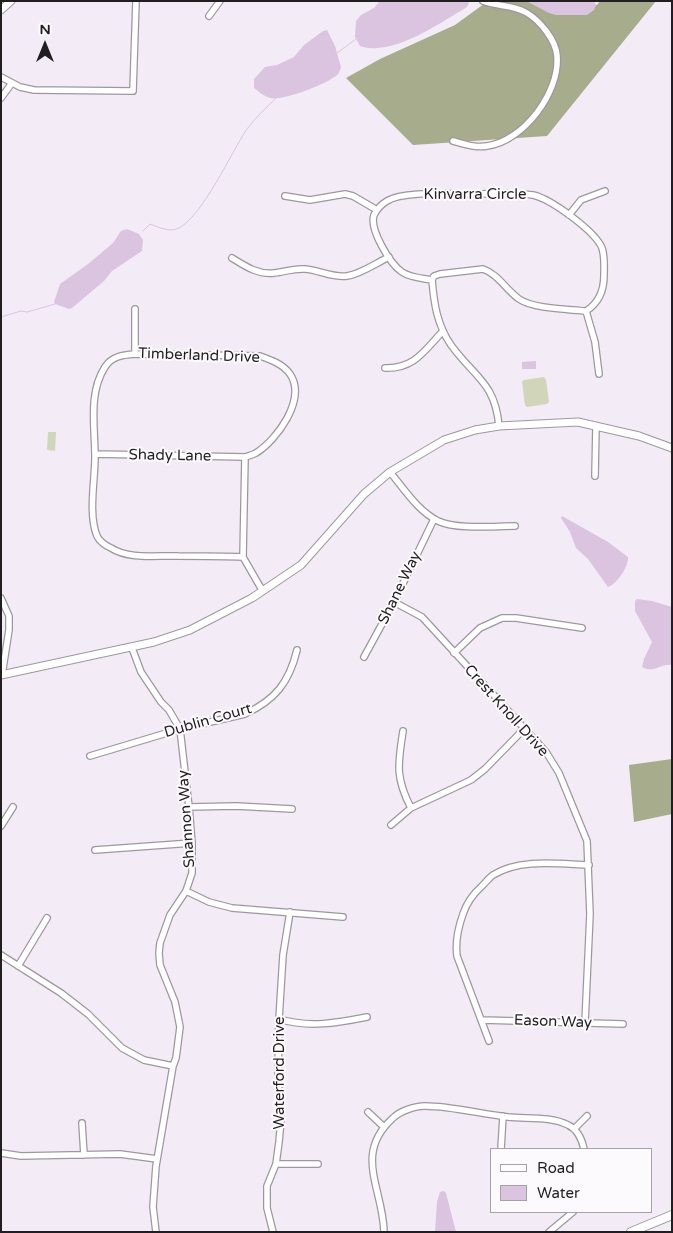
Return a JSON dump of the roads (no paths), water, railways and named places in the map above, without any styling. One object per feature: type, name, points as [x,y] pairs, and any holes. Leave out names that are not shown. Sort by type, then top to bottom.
[{"type":"main road","points":[[632,1232],[672,1215]]},
{"type":"street","points":[[1,10],[11,1]]},
{"type":"street","points":[[1,76],[12,83],[34,90],[133,91],[136,1]]},
{"type":"street","points":[[209,16],[220,1]]},
{"type":"street","points":[[453,141],[475,147],[489,146],[504,141],[528,124],[544,102],[556,73],[557,54],[550,37],[538,22],[527,12],[512,6],[496,3],[489,4],[483,1]]},
{"type":"street","points":[[1,98],[12,83]]},
{"type":"street","points":[[569,214],[581,200],[605,191]]},
{"type":"street","points":[[285,196],[310,200],[345,194],[378,210],[374,215],[376,233],[389,257],[403,273],[432,280]]},
{"type":"street","name":"Kinvarra Circle","points":[[378,210],[389,200],[400,196],[522,194],[545,199],[569,214],[597,239],[602,248],[604,257],[604,287],[601,294],[586,311]]},
{"type":"street","points":[[232,258],[248,268],[264,274],[289,269],[305,269],[346,276],[389,257]]},
{"type":"street","points":[[499,426],[494,400],[484,382],[451,346],[443,331],[435,310],[432,280],[434,276],[483,269],[488,270],[520,299],[527,302],[555,308],[586,311],[596,342],[599,374]]},
{"type":"street","points":[[135,309],[135,354]]},
{"type":"street","points":[[385,368],[397,368],[408,364],[419,356],[443,331]]},
{"type":"street","name":"Timberland Drive","points":[[243,557],[122,554],[98,538],[94,524],[93,502],[95,454],[93,415],[99,380],[106,365],[113,358],[135,354],[260,356],[272,360],[290,375],[295,389],[293,406],[285,422],[272,437],[256,453],[244,457]]},
{"type":"street","points":[[1,598],[9,616],[9,630],[1,675],[132,648],[190,630],[252,598],[301,565],[364,494],[390,472],[444,440],[475,430],[499,426],[578,422],[639,436],[672,448]]},
{"type":"street","points":[[595,476],[596,426]]},
{"type":"street","name":"Shady Lane","points":[[95,454],[244,457]]},
{"type":"street","points":[[244,457],[243,557],[262,590]]},
{"type":"street","points":[[390,472],[412,500],[434,518],[447,524],[459,526],[515,526]]},
{"type":"street","name":"Shane Way","points":[[364,657],[394,602],[434,518]]},
{"type":"street","name":"Crest Knoll Drive","points":[[394,602],[422,617],[546,752],[559,773],[587,841],[590,914],[585,1023]]},
{"type":"street","points":[[454,653],[480,628],[502,618],[516,618],[582,628]]},
{"type":"street","name":"Shannon Way","points":[[132,648],[141,672],[161,702],[169,710],[180,729],[192,844],[192,873],[186,891],[170,914],[160,943],[159,953],[160,965],[175,1002],[180,1027],[157,1159],[153,1207],[156,1232]]},
{"type":"street","name":"Dublin Court","points":[[90,756],[180,729],[245,714],[266,702],[279,691],[288,676],[296,650]]},
{"type":"street","points":[[391,824],[411,808],[471,780],[485,769],[524,729]]},
{"type":"street","points":[[403,731],[398,762],[399,778],[411,808]]},
{"type":"street","points":[[189,807],[236,806],[292,809]]},
{"type":"street","points":[[1,826],[13,807]]},
{"type":"street","points":[[95,850],[192,844]]},
{"type":"street","points":[[489,1041],[461,968],[456,946],[466,905],[474,893],[493,876],[508,869],[524,865],[542,864],[588,865]]},
{"type":"street","points":[[186,891],[209,902],[232,908],[343,916]]},
{"type":"street","name":"Waterford Drive","points":[[273,1232],[267,1208],[267,1186],[276,1164],[281,1120],[278,1076],[279,1019],[282,956],[290,912]]},
{"type":"street","points":[[18,966],[47,918]]},
{"type":"street","points":[[1,955],[88,1014],[122,1048],[144,1060],[173,1066]]},
{"type":"street","points":[[279,1019],[296,1024],[319,1025],[367,1017]]},
{"type":"street","name":"Eason Way","points":[[482,1020],[623,1024]]},
{"type":"street","points":[[384,1232],[384,1222],[372,1167],[372,1153],[375,1142],[384,1127],[394,1116],[407,1110],[423,1106],[559,1121],[574,1129],[583,1143],[584,1148]]},
{"type":"street","points":[[368,1112],[384,1127]]},
{"type":"street","points":[[501,1148],[503,1116]]},
{"type":"street","points":[[574,1129],[587,1116]]},
{"type":"street","points":[[82,1123],[84,1156]]},
{"type":"street","points":[[1,1153],[21,1156],[120,1154],[157,1159]]},
{"type":"street","points":[[276,1164],[318,1164]]},
{"type":"street","points":[[549,1232],[572,1213]]},
{"type":"water","points":[[380,1],[468,1],[469,3],[467,7],[430,29],[401,43],[373,48],[360,46],[355,37],[356,21],[361,15],[374,8]]},
{"type":"water","points":[[526,1],[594,1],[596,5],[594,10],[587,15],[556,15]]},
{"type":"water","points":[[327,30],[335,46],[341,67],[336,76],[303,92],[284,97],[270,98],[254,88],[254,79],[265,67],[277,65],[294,57],[304,45]]},
{"type":"water","points":[[127,229],[139,234],[143,240],[142,251],[112,271],[104,281],[72,308],[69,309],[55,304],[60,284],[88,264],[113,243],[121,231]]},
{"type":"water","points":[[536,361],[536,369],[522,369],[522,362]]},
{"type":"water","points":[[562,516],[608,542],[628,557],[628,561],[619,579],[608,587],[588,559],[576,548],[570,532],[561,518]]},
{"type":"water","points":[[637,599],[672,607],[672,665],[664,665],[653,669],[642,667],[652,642],[635,611],[635,601]]},
{"type":"water","points":[[444,1191],[456,1232],[435,1232],[437,1202],[440,1192]]},
{"type":"waterway","points":[[337,53],[356,39]]},
{"type":"waterway","points":[[143,231],[150,224],[172,230],[179,228],[188,221],[198,210],[216,183],[247,129],[276,98]]},
{"type":"waterway","points":[[1,317],[55,304]]}]
